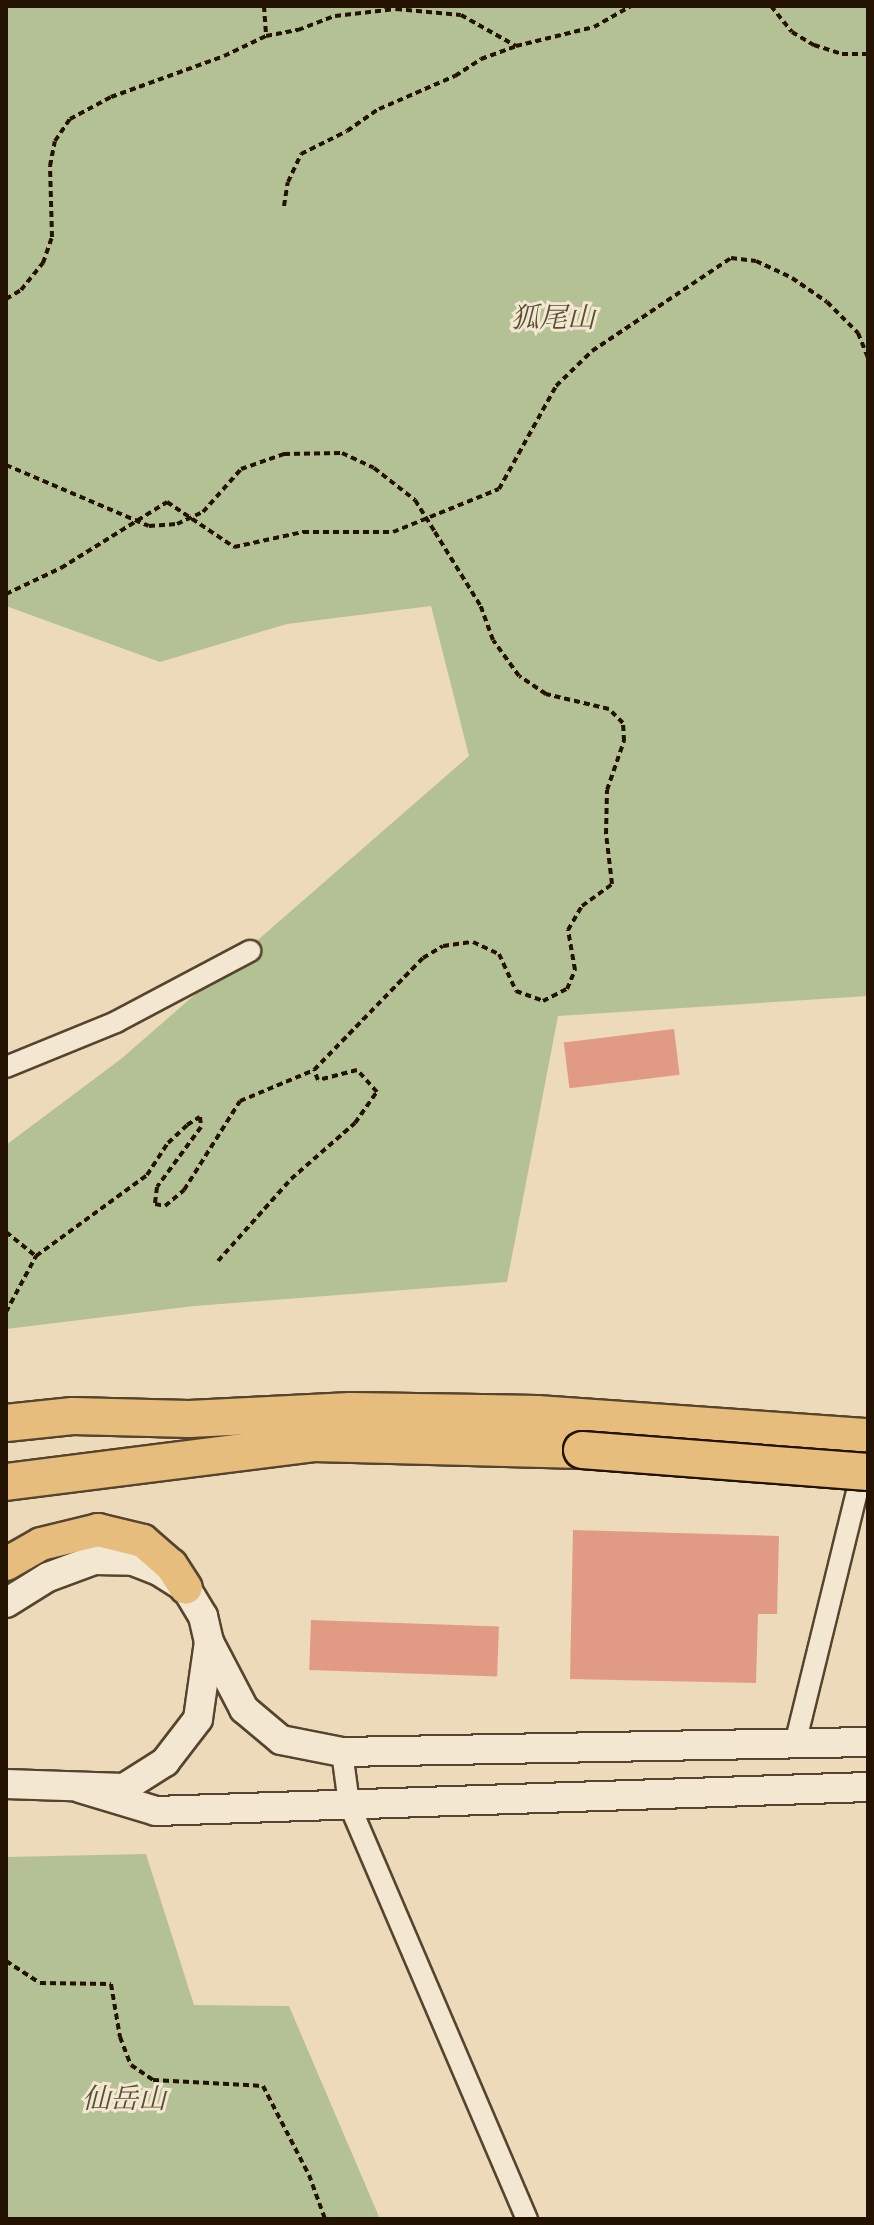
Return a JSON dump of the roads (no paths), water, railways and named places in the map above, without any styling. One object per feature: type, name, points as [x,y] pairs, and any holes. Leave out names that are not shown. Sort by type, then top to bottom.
[{"type":"highway","points":[[6,1423],[73,1416],[189,1419],[351,1411],[582,1434],[868,1472]]},
{"type":"highway","points":[[6,1442],[189,1419]]},
{"type":"highway","points":[[6,1482],[314,1443],[582,1434],[868,1437]]},
{"type":"main road","points":[[6,1564],[41,1544],[98,1530],[143,1541],[171,1565],[203,1616],[209,1642],[244,1709],[281,1740],[342,1752],[868,1742]]},
{"type":"main road","points":[[6,1603],[48,1577],[94,1560],[133,1561],[157,1570],[186,1588]]},
{"type":"main road","points":[[6,1784],[124,1788],[165,1762],[198,1719],[209,1642]]},
{"type":"main road","points":[[80,1788],[156,1811],[868,1787]]},
{"type":"street","points":[[6,1067],[116,1022],[250,951]]},
{"type":"street","points":[[795,1744],[868,1446]]},
{"type":"street","points":[[342,1752],[349,1804],[527,2219]]},
{"type":"park label","name":"狐尾山","points":[[553,319]]},
{"type":"park label","name":"仙岳山","points":[[124,2100]]}]
